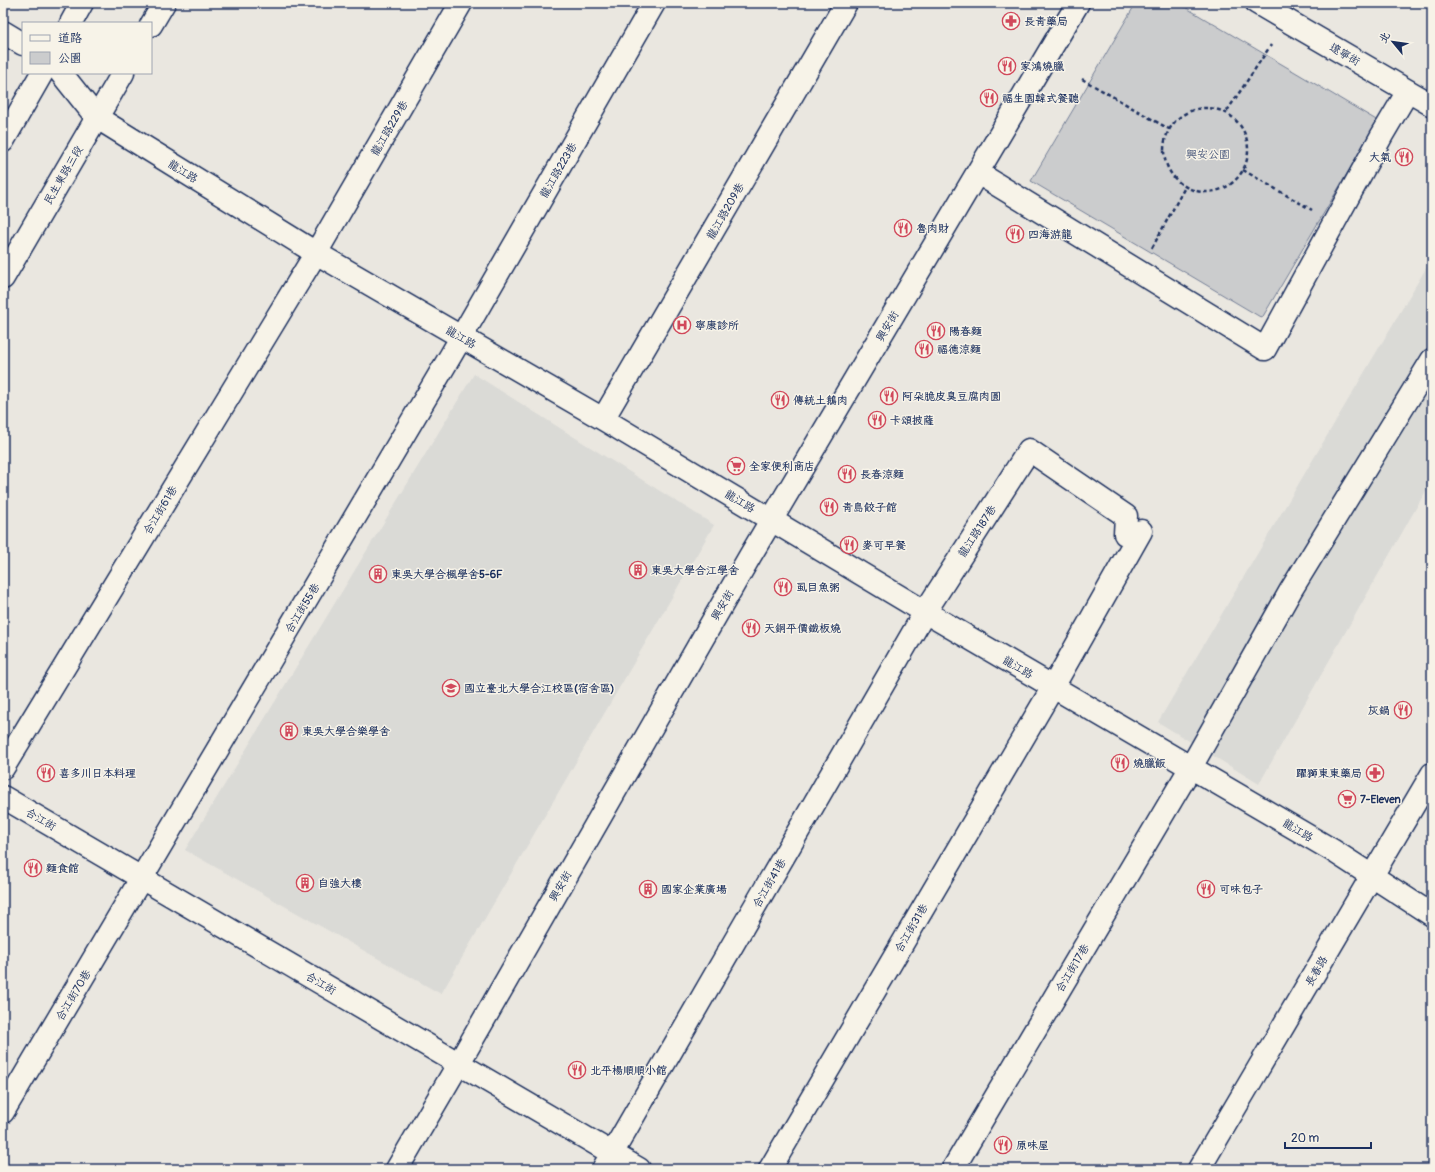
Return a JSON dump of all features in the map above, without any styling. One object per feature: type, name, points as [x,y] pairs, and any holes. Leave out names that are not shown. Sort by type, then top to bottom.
[{"type":"street","points":[[72,22],[82,3]]},
{"type":"street","points":[[152,23],[164,3]]},
{"type":"street","name":"龍江路229巷","points":[[316,253],[461,3]]},
{"type":"street","name":"龍江路223巷","points":[[461,337],[654,3]]},
{"type":"street","name":"龍江路209巷","points":[[603,419],[846,3]]},
{"type":"street","name":"興安街","points":[[397,1169],[772,520],[1078,3]]},
{"type":"street","name":"遼寧街","points":[[1257,3],[1432,105]]},
{"type":"street","points":[[3,32],[22,43]]},
{"type":"street","points":[[3,141],[41,74]]},
{"type":"street","name":"龍江路","points":[[62,74],[96,118],[316,253],[603,419],[925,612],[1332,850],[1432,915]]},
{"type":"street","name":"民生東路三段","points":[[3,278],[122,74]]},
{"type":"street","points":[[978,173],[1265,349],[1382,135],[1408,91]]},
{"type":"street","name":"合江街61巷","points":[[3,768],[316,253]]},
{"type":"street","name":"合江街55巷","points":[[142,879],[461,337]]},
{"type":"street","name":"合江街17巷","points":[[953,1169],[1192,767],[1291,590],[1432,360]]},
{"type":"street","name":"合江街31巷","points":[[770,1169],[1053,687],[1133,532],[1126,516],[1029,450]]},
{"type":"street","name":"龍江路187巷","points":[[925,612],[1029,450]]},
{"type":"street","name":"合江街41巷","points":[[608,1161],[925,612]]},
{"type":"street","name":"長春路","points":[[1199,1169],[1432,774]]},
{"type":"street","name":"合江街","points":[[3,797],[459,1064],[608,1161],[639,1169]]},
{"type":"street","name":"合江街70巷","points":[[3,1112],[142,879]]},
{"type":"path","points":[[1227,112],[1271,45]]},
{"type":"path","points":[[1082,79],[1169,129]]},
{"type":"path","points":[[1206,107],[1227,112],[1243,127],[1249,149],[1244,170],[1228,186],[1207,192],[1185,187],[1170,172],[1163,150],[1169,129],[1184,113],[1206,107]]},
{"type":"path","points":[[1244,170],[1314,212]]},
{"type":"path","points":[[1148,254],[1185,187]]},
{"type":"shaded area","points":[[1432,258],[1432,480],[1259,784],[1158,722]]},
{"type":"shaded area","name":"國立臺北大學合江校區(宿舍區)","points":[[474,374],[714,525],[441,994],[185,850]]},
{"type":"green space","name":"興安公園","points":[[1136,3],[1178,3],[1378,121],[1262,318],[1031,181]]},
{"type":"place","name":"長青藥局","points":[[1011,21]]},
{"type":"place","name":"家鴻燒臘","points":[[1007,66]]},
{"type":"place","name":"福生園韓式餐聽","points":[[989,98]]},
{"type":"place","name":"大氣","points":[[1404,157]]},
{"type":"place","name":"魯肉財","points":[[903,228]]},
{"type":"place","name":"四海游龍","points":[[1015,234]]},
{"type":"place","name":"寧康診所","points":[[682,325]]},
{"type":"place","name":"陽春麵","points":[[936,331]]},
{"type":"place","name":"福德涼麵","points":[[924,349]]},
{"type":"place","name":"阿朵脆皮臭豆腐肉圓","points":[[889,396]]},
{"type":"place","name":"傳統土鵝肉","points":[[780,400]]},
{"type":"place","name":"卡頌披薩","points":[[877,420]]},
{"type":"place","name":"全家便利商店","points":[[736,466]]},
{"type":"place","name":"長春涼麵","points":[[847,474]]},
{"type":"place","name":"青島餃子館","points":[[829,507]]},
{"type":"place","name":"麥可早餐","points":[[849,545]]},
{"type":"place","name":"東吳大學合江學舍","points":[[638,570]]},
{"type":"place","name":"東吳大學合楓學舍5-6F","points":[[378,574]]},
{"type":"place","name":"虱目魚粥","points":[[783,587]]},
{"type":"place","name":"天銅平價鐵板燒","points":[[751,628]]},
{"type":"place","name":"國立臺北大學合江校區(宿舍區)","points":[[451,688]]},
{"type":"place","name":"灰鍋","points":[[1403,710]]},
{"type":"place","name":"東吳大學合樂學舍","points":[[289,731]]},
{"type":"place","name":"燒臘飯","points":[[1120,763]]},
{"type":"place","name":"喜多川日本料理","points":[[46,773]]},
{"type":"place","name":"躍獅東東藥局","points":[[1375,773]]},
{"type":"place","name":"7-Eleven","points":[[1347,799]]},
{"type":"place","name":"麵食館","points":[[33,868]]},
{"type":"place","name":"自強大樓","points":[[305,883]]},
{"type":"place","name":"國家企業廣場","points":[[648,889]]},
{"type":"place","name":"可味包子","points":[[1206,889]]},
{"type":"place","name":"北平楊順順小館","points":[[577,1070]]},
{"type":"place","name":"原味屋","points":[[1003,1145]]}]
